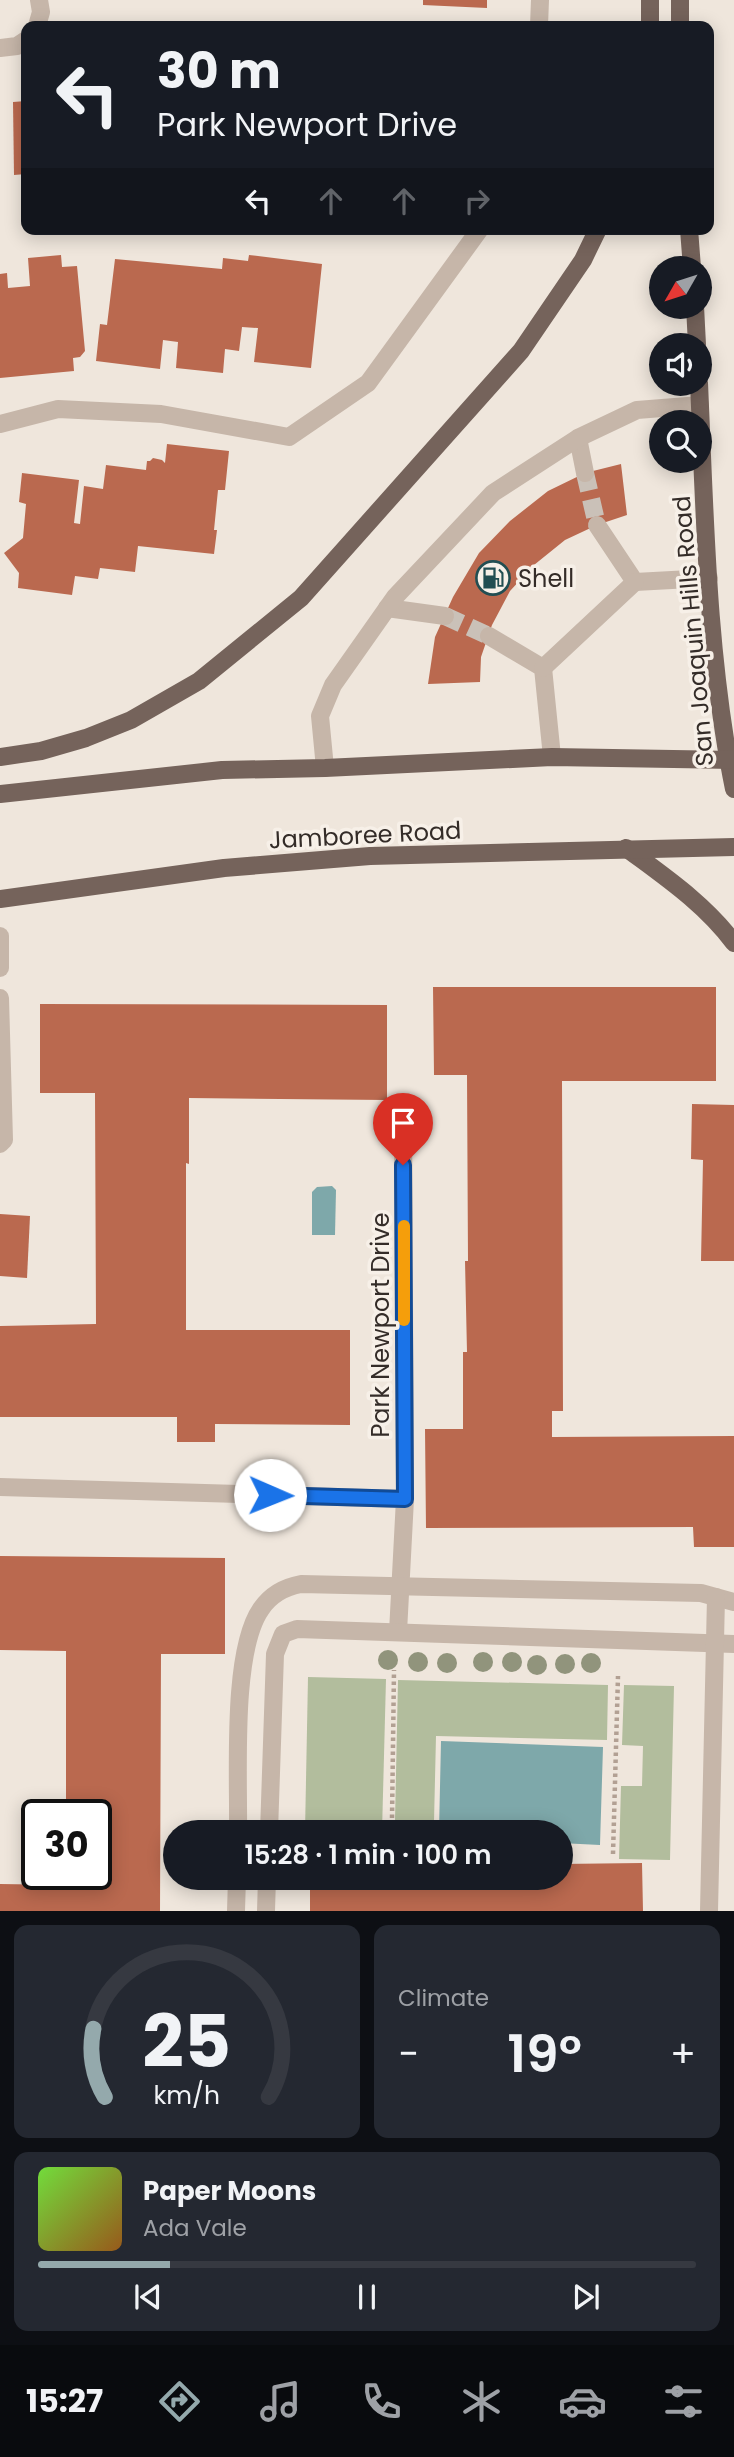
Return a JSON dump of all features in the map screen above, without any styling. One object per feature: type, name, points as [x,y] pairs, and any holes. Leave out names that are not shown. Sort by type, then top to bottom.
[{"type":"main road","points":[[650,0],[650,21]]},
{"type":"main road","points":[[680,0],[680,21]]},
{"type":"main road","points":[[0,757],[52,748],[131,720],[199,681],[301,598],[522,351],[583,260],[595,235]]},
{"type":"main road","points":[[689,235],[691,256]]},
{"type":"main road","name":"San Joaquin Hills Road","points":[[700,396],[719,704],[734,789]]},
{"type":"main road","points":[[0,794],[222,770],[552,757],[731,760]]},
{"type":"main road","name":"Jamboree Road","points":[[0,899],[224,867],[370,856],[734,847]]},
{"type":"main road","points":[[626,848],[675,883],[717,920],[734,943]]},
{"type":"street","points":[[39,0],[39,21]]},
{"type":"street","points":[[539,21],[540,0]]},
{"type":"street","points":[[0,48],[21,43]]},
{"type":"street","points":[[0,424],[58,409],[161,414],[289,437],[368,383],[476,235]]},
{"type":"street","points":[[324,768],[320,716],[333,685],[395,597],[493,493],[578,438],[637,410],[700,405]]},
{"type":"street","points":[[578,438],[585,473]]},
{"type":"street","points":[[597,525],[635,582]]},
{"type":"street","points":[[543,667],[635,582],[709,578]]},
{"type":"street","points":[[387,608],[445,616]]},
{"type":"street","points":[[489,636],[543,667]]},
{"type":"street","points":[[543,667],[552,757]]},
{"type":"street","points":[[0,936],[0,968]]},
{"type":"street","points":[[0,998],[4,1140],[0,1144]]},
{"type":"street","name":"Park Newport Drive","points":[[398,1632],[405,1499],[403,1109]]},
{"type":"street","points":[[0,1488],[405,1499]]},
{"type":"street","points":[[238,1820],[243,1656],[261,1608],[283,1588],[301,1584],[701,1593],[734,1602]]},
{"type":"street","points":[[709,1911],[716,1597]]},
{"type":"street","points":[[261,1608],[283,1634]]},
{"type":"street","points":[[269,1820],[275,1654],[283,1634],[297,1629],[734,1644]]},
{"type":"street","points":[[236,1911],[237,1890]]},
{"type":"street","points":[[266,1911],[267,1890]]},
{"type":"path","points":[[391,1818],[394,1670]]},
{"type":"path","points":[[613,1854],[618,1676]]},
{"type":"green space","points":[[308,1677],[386,1679],[382,1820],[305,1820]]},
{"type":"green space","points":[[398,1680],[608,1685],[607,1740],[436,1736],[434,1820],[395,1820]]},
{"type":"green space","points":[[624,1685],[674,1686],[670,1860],[619,1859],[621,1786],[642,1786],[643,1746],[622,1745]]},
{"type":"water","points":[[332,1186],[336,1190],[335,1235],[312,1235],[312,1192],[317,1187]]},
{"type":"water","points":[[441,1741],[603,1747],[600,1845],[573,1844],[573,1820],[439,1820]]},
{"type":"building","points":[[423,0],[487,0],[487,8],[423,5]]},
{"type":"building","points":[[21,101],[21,174],[14,175],[13,102]]},
{"type":"building","points":[[61,255],[62,267],[77,266],[85,351],[80,357],[73,358],[74,371],[0,378],[0,274],[7,273],[8,288],[30,286],[28,258]]},
{"type":"building","points":[[249,255],[322,264],[311,368],[254,362],[258,328],[242,327],[239,351],[225,349],[223,373],[176,368],[178,342],[163,340],[160,369],[96,361],[100,324],[107,325],[115,259],[222,269],[223,258],[248,261]]},
{"type":"building","points":[[167,444],[229,451],[225,490],[218,490],[214,554],[138,546],[135,572],[100,568],[98,579],[75,576],[72,595],[18,588],[19,573],[4,553],[23,538],[26,504],[19,502],[22,473],[79,480],[74,523],[80,524],[84,486],[103,489],[106,465],[146,470],[147,461],[153,458],[165,463]]},
{"type":"building","name":"Shell","points":[[621,464],[627,515],[565,540],[534,565],[510,591],[492,625],[481,657],[480,682],[428,684],[435,637],[453,597],[479,553],[510,521],[548,491],[585,473]]},
{"type":"building","points":[[433,987],[716,987],[716,1081],[562,1081],[563,1411],[552,1411],[552,1437],[734,1436],[734,1547],[694,1547],[693,1527],[426,1528],[425,1429],[463,1429],[463,1352],[467,1352],[467,1075],[434,1075]]},
{"type":"building","points":[[40,1004],[387,1005],[387,1100],[189,1098],[189,1164],[186,1163],[186,1330],[350,1330],[350,1425],[215,1424],[215,1442],[177,1442],[177,1417],[0,1417],[0,1326],[96,1324],[95,1093],[40,1093]]},
{"type":"building","points":[[692,1104],[734,1105],[734,1261],[701,1261],[703,1160],[691,1159]]},
{"type":"building","points":[[0,1214],[30,1216],[27,1278],[0,1276]]},
{"type":"building","points":[[0,1556],[225,1558],[225,1654],[161,1654],[160,1911],[0,1911],[0,1884],[21,1884],[21,1890],[112,1890],[112,1799],[66,1799],[66,1651],[0,1650]]},
{"type":"building","points":[[642,1863],[643,1911],[310,1911],[310,1890],[573,1890],[573,1864]]},
{"type":"tunnel","points":[[585,473],[597,525]]},
{"type":"tunnel","points":[[445,616],[489,636]]},
{"type":"slow traffic","points":[[404,1226],[404,1320]]},
{"type":"place","name":"Shell","points":[[493,578]]},
{"type":"route","points":[[270,1495],[405,1499],[403,1165]]}]
